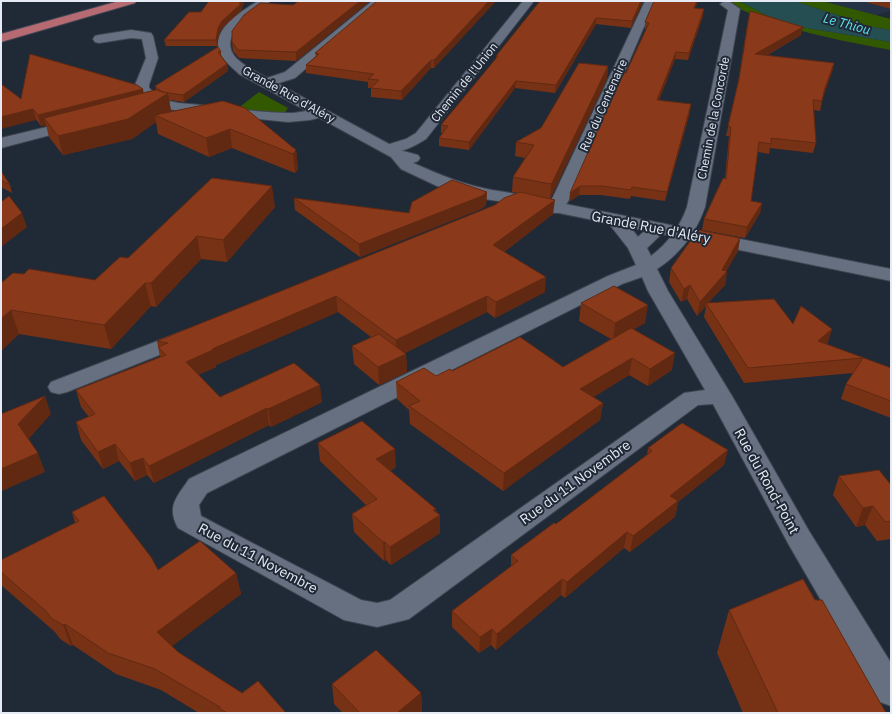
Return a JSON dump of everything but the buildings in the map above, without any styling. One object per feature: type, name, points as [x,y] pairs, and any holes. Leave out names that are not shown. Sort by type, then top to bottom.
[{"type":"highway","points":[[1,38],[131,1]]},
{"type":"highway","points":[[1,44],[69,19]]},
{"type":"street","name":"Grande Rue d'Aléry","points":[[265,1],[234,22],[225,34],[224,43],[226,54],[231,61],[239,68],[393,152],[408,166],[443,182],[477,193],[510,198],[891,275]]},
{"type":"street","points":[[266,83],[290,75],[379,1]]},
{"type":"street","name":"Chemin de l'Union","points":[[393,152],[421,136],[530,1]]},
{"type":"street","name":"Rue du Centenaire","points":[[555,208],[562,197],[650,1]]},
{"type":"street","name":"Chemin de la Concorde","points":[[684,233],[696,207],[734,9],[726,4]]},
{"type":"street","points":[[100,39],[131,34],[147,36],[152,58],[142,85],[143,89],[158,103]]},
{"type":"street","points":[[143,107],[158,103],[199,110],[279,117],[303,117],[321,113]]},
{"type":"street","points":[[1,144],[90,120]]},
{"type":"street","points":[[488,214],[510,198]]},
{"type":"street","name":"Rue du Rond-Point","points":[[615,220],[641,257],[658,291],[720,396],[800,538],[891,692]]},
{"type":"street","points":[[641,257],[659,228]]},
{"type":"street","points":[[641,257],[675,245],[684,233]]},
{"type":"street","name":"Rue du 11 Novembre","points":[[641,257],[615,280],[198,486],[186,504],[188,521],[355,611],[377,615],[398,610],[692,398],[720,396]]},
{"type":"street","points":[[60,387],[199,330]]},
{"type":"shaded area","points":[[822,1],[891,1],[891,11],[876,15]]},
{"type":"green space","points":[[724,1],[739,1],[768,16],[801,27],[891,42],[891,50],[848,42],[784,26],[744,11]]},
{"type":"green space","points":[[794,1],[822,1],[891,19],[891,30],[860,25],[843,17]]},
{"type":"green space","points":[[259,92],[288,108],[284,114],[237,109]]},
{"type":"water","name":"Le Thiou","points":[[739,1],[794,1],[843,17],[860,25],[891,30],[891,42],[801,27],[768,16]]}]
